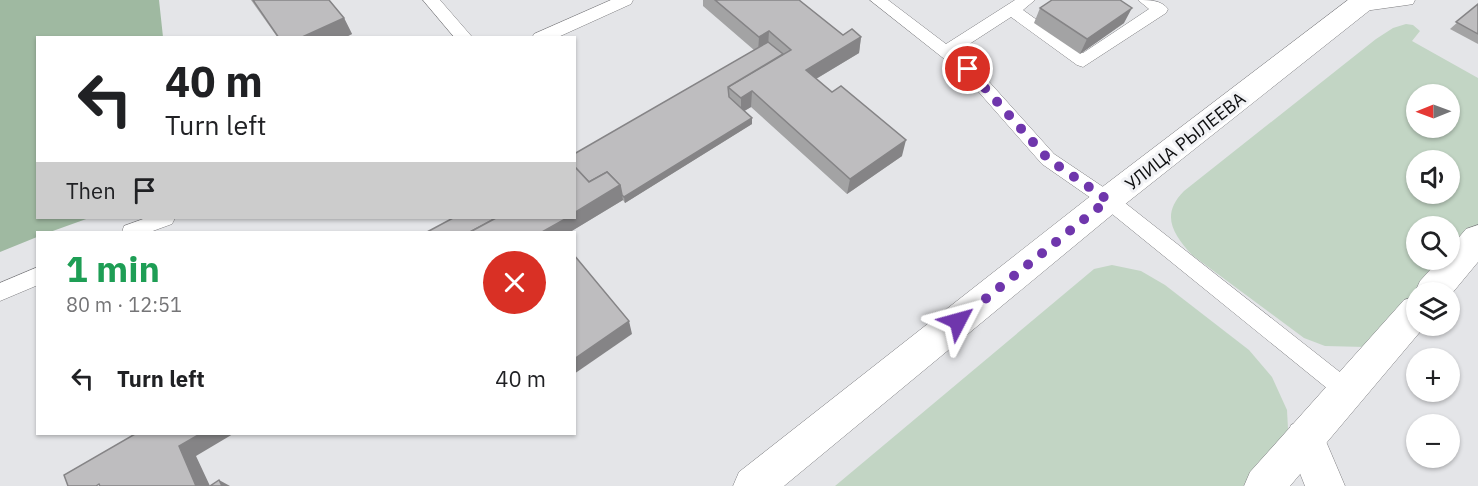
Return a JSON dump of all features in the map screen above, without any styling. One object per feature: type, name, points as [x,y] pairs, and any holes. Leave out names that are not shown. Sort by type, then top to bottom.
[{"type":"main road","name":"УЛИЦА РЫЛЕЕВА","points":[[753,486],[1108,200],[1362,4]]},
{"type":"main road","points":[[1441,282],[1478,239]]},
{"type":"main road","points":[[1264,486],[1406,323]]},
{"type":"main road","points":[[1305,438],[1325,486]]},
{"type":"lane","points":[[431,0],[463,36]]},
{"type":"lane","points":[[544,36],[625,0]]},
{"type":"lane","points":[[945,52],[1027,0]]},
{"type":"lane","points":[[1012,10],[1083,61],[1160,9],[1146,0]]},
{"type":"lane","points":[[1362,4],[1407,0]]},
{"type":"lane","points":[[882,1],[968,69],[1048,159],[1108,200],[1347,391]]},
{"type":"lane","points":[[134,231],[163,219]]},
{"type":"lane","points":[[0,292],[36,276]]},
{"type":"green space","points":[[0,0],[159,0],[163,36],[36,36],[36,219],[86,219],[53,231],[36,231],[36,237],[0,252]]},
{"type":"green space","points":[[1406,24],[1413,25],[1420,31],[1412,41],[1478,78],[1478,226],[1460,248],[1460,216],[1406,216],[1406,270],[1441,270],[1431,282],[1406,282],[1406,310],[1365,347],[1325,346],[1304,338],[1192,255],[1175,232],[1171,216],[1172,208],[1184,191],[1393,28]]},
{"type":"green space","points":[[1112,265],[1141,271],[1165,285],[1249,350],[1272,377],[1287,410],[1288,429],[1276,451],[1243,486],[835,486],[1094,269]]},
{"type":"building","points":[[253,0],[329,0],[344,18],[304,36],[278,36]]},
{"type":"building","points":[[715,0],[799,0],[843,35],[852,29],[861,37],[806,70],[832,92],[841,86],[906,140],[850,179],[752,91],[741,98],[728,87],[791,50],[769,31],[759,37]]},
{"type":"building","points":[[1052,0],[1120,0],[1132,8],[1087,39],[1040,8]]},
{"type":"building","points":[[1478,4],[1478,34],[1456,22]]},
{"type":"building","points":[[768,42],[783,54],[728,87],[729,97],[752,118],[624,197],[620,185],[607,172],[589,182],[576,168],[576,153]]},
{"type":"building","points":[[576,168],[589,182],[607,172],[620,185],[576,212]]},
{"type":"building","points":[[451,219],[494,219],[472,231],[429,231]]},
{"type":"building","points":[[494,219],[565,219],[544,231],[472,231]]},
{"type":"building","points":[[576,257],[629,321],[576,358]]},
{"type":"building","points":[[133,435],[198,435],[179,446],[196,486],[100,486],[99,484],[96,486],[68,486],[64,475]]},
{"type":"building","points":[[219,480],[222,486],[210,486]]},
{"type":"route","points":[[958,321],[1108,200],[1048,159],[968,69]]}]
